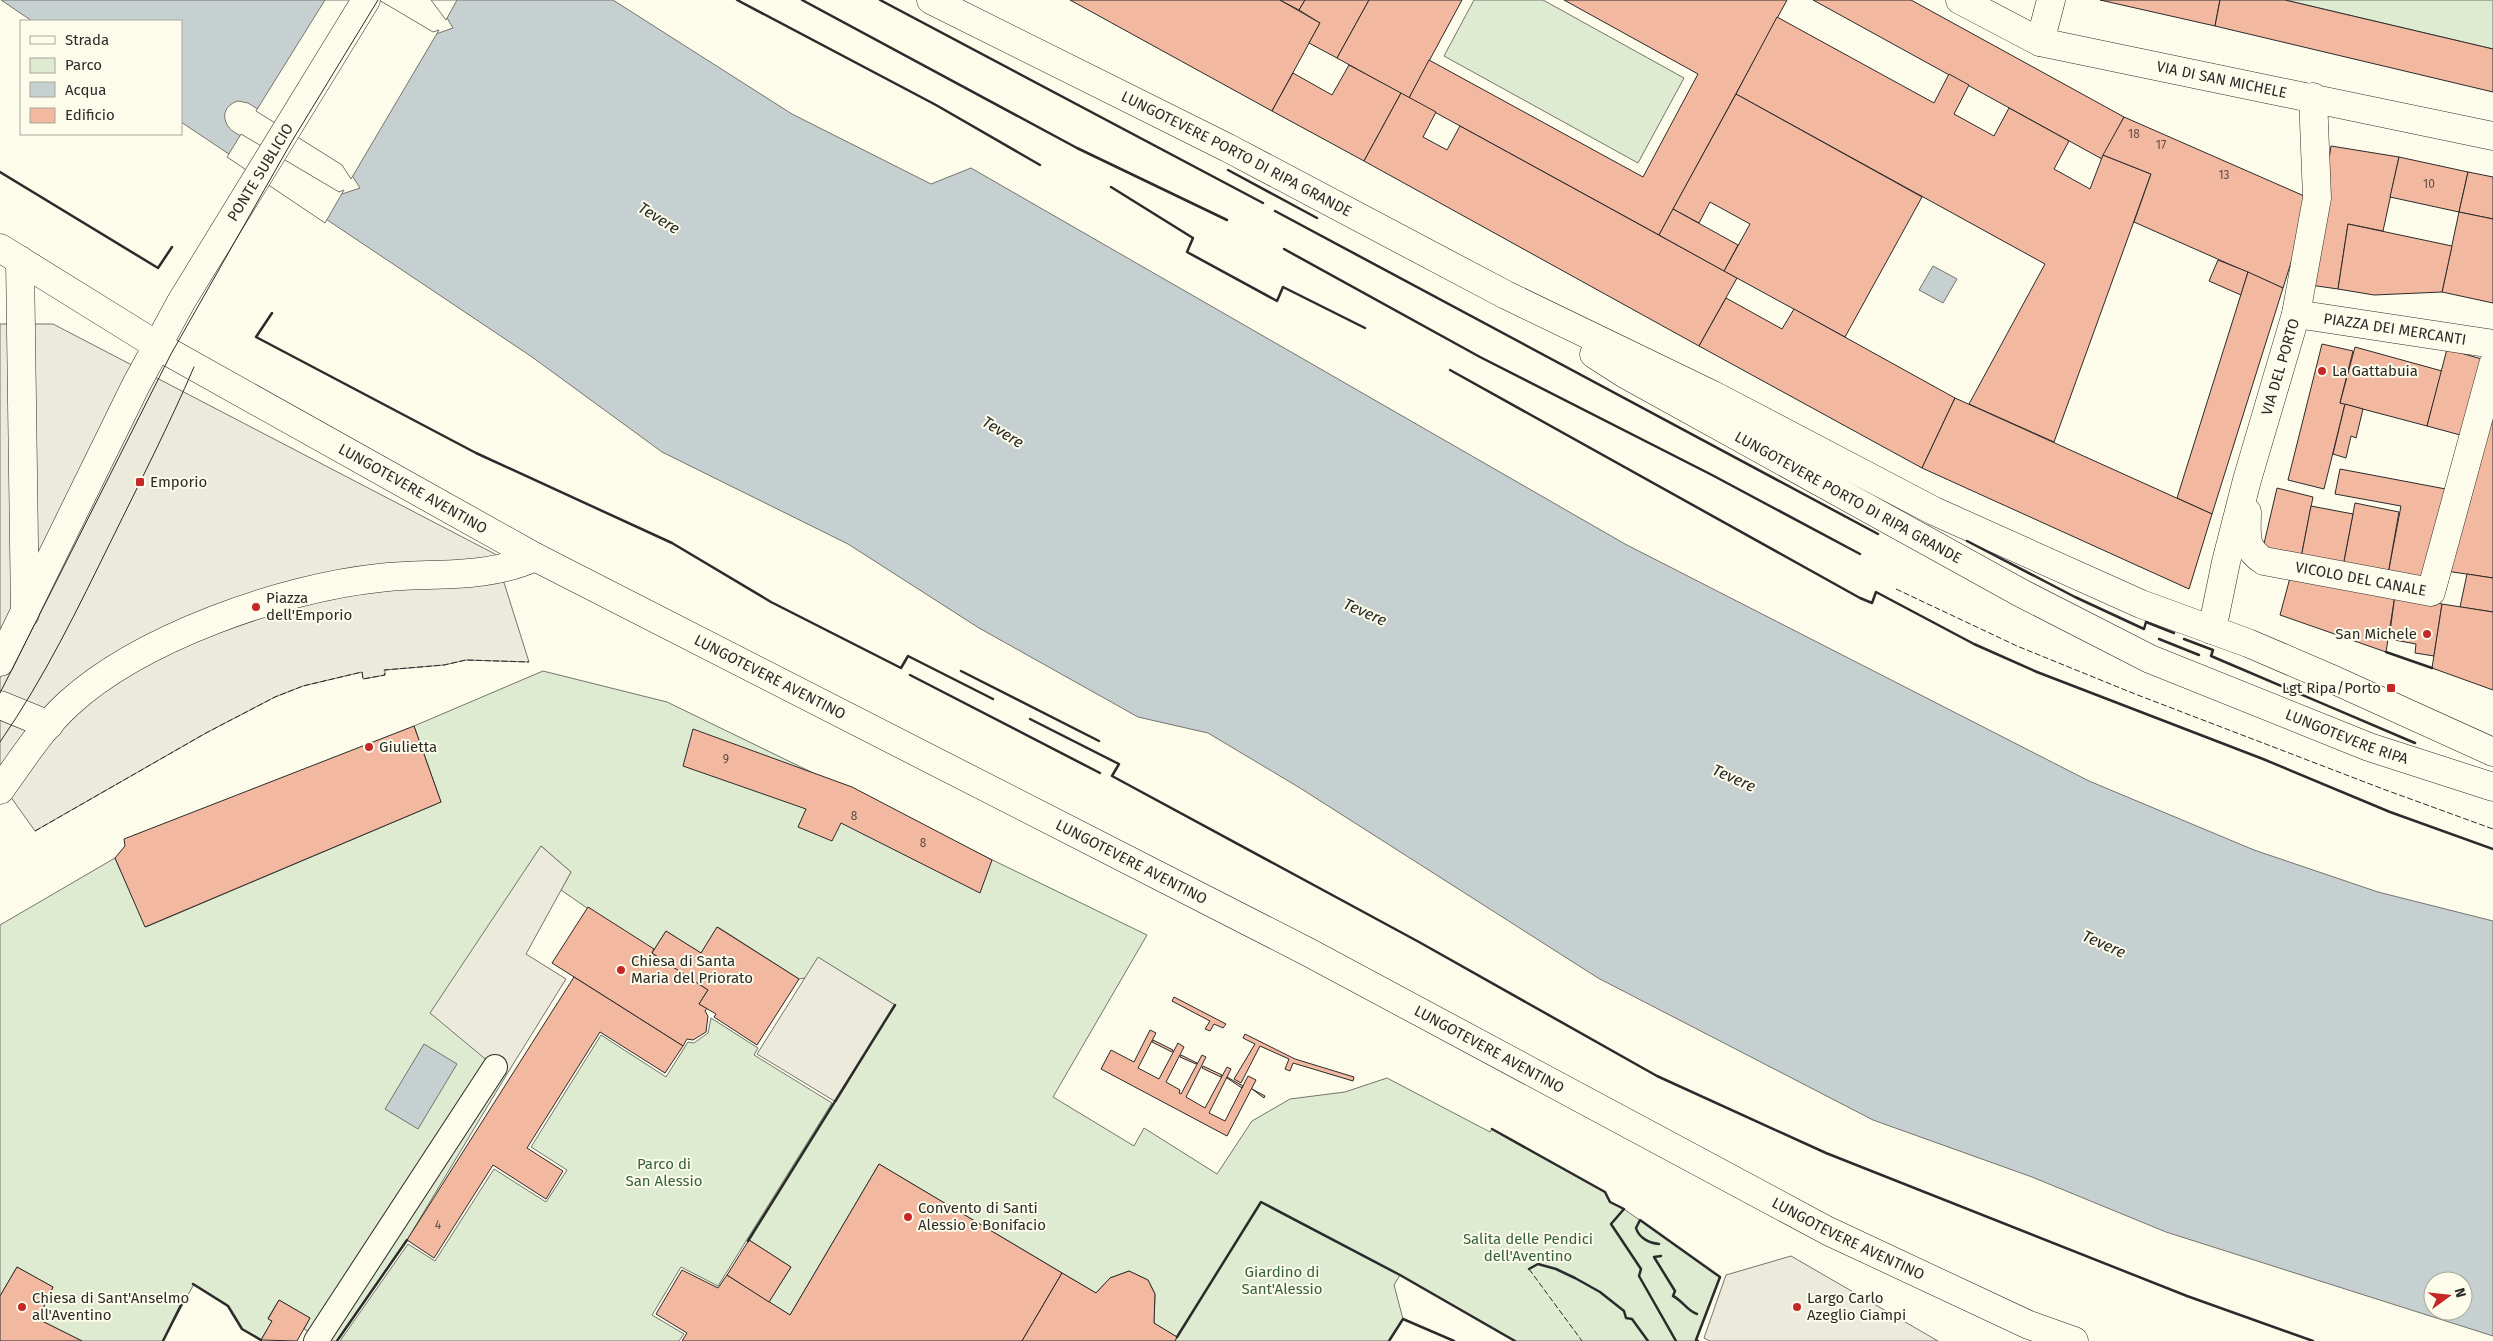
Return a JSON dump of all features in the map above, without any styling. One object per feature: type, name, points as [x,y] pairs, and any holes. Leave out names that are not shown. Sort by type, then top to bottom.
[{"type":"main road","name":"PONTE SUBLICIO","points":[[165,332],[366,0]]},
{"type":"main road","name":"LUNGOTEVERE PORTO DI RIPA GRANDE","points":[[931,0],[1228,148],[1506,295],[1713,395],[1934,511],[2091,582],[2184,621],[2212,630]]},
{"type":"main road","name":"LUNGOTEVERE PORTO DI RIPA GRANDE","points":[[938,0],[965,18]]},
{"type":"main road","name":"VIA DI SAN MICHELE","points":[[1960,0],[2040,42],[2313,97],[2493,136]]},
{"type":"main road","points":[[2040,42],[2051,0]]},
{"type":"main road","name":"VIA DEL PORTO","points":[[2212,630],[2226,562],[2247,480],[2296,314],[2317,198],[2313,97]]},
{"type":"main road","points":[[0,662],[25,614],[136,385],[165,332],[10,254],[25,614]]},
{"type":"main road","name":"LUNGOTEVERE PORTO DI RIPA GRANDE","points":[[1506,295],[1566,338],[1625,374],[2020,593],[2150,660],[2203,680]]},
{"type":"main road","name":"PIAZZA DEI MERCANTI","points":[[2296,314],[2493,344]]},
{"type":"main road","name":"LUNGOTEVERE AVENTINO","points":[[165,332],[194,367],[535,557],[1317,956],[1828,1230],[2029,1325],[2074,1341]]},
{"type":"main road","name":"VICOLO DEL CANALE","points":[[2247,480],[2248,539],[2253,554],[2264,561],[2432,592],[2493,365]]},
{"type":"main road","points":[[0,790],[49,725],[67,705],[116,667],[170,640],[252,607],[297,594],[350,582],[396,576],[495,571],[535,557]]},
{"type":"main road","points":[[2212,630],[2248,643],[2493,752]]},
{"type":"main road","name":"LUNGOTEVERE RIPA","points":[[2203,680],[2369,747],[2493,787]]},
{"type":"main road","points":[[0,705],[49,725]]},
{"type":"street","points":[[316,1341],[495,1067]]},
{"type":"green space","points":[[1474,0],[1543,0],[1684,78],[1638,163],[1444,56]]},
{"type":"green space","points":[[2285,0],[2493,0],[2493,49]]},
{"type":"green space","points":[[543,671],[667,702],[1147,935],[1053,1097],[1134,1146],[1144,1128],[1217,1174],[1252,1121],[1290,1099],[1345,1092],[1387,1078],[1490,1132],[1492,1129],[1605,1192],[1610,1202],[1624,1209],[1720,1277],[1696,1339],[1698,1341],[1515,1341],[1400,1275],[1394,1285],[1403,1319],[1389,1341],[1175,1341],[1177,1337],[1154,1323],[1155,1294],[1148,1280],[1129,1271],[1110,1278],[1096,1293],[879,1164],[790,1315],[769,1302],[791,1267],[749,1240],[895,1005],[819,958],[805,978],[799,979],[718,927],[701,953],[666,931],[652,953],[561,890],[571,872],[541,846],[495,1067],[507,1074],[407,1240],[337,1341],[323,1341],[304,1329],[310,1318],[279,1300],[268,1318],[272,1321],[261,1340],[242,1329],[228,1305],[194,1284],[163,1341],[82,1341],[38,1319],[53,1287],[17,1267],[0,1296],[0,925],[115,858],[146,927],[441,802],[414,726]]},
{"type":"green space","name":"Parco di San Alessio","points":[[711,1018],[758,1048],[754,1055],[832,1103],[718,1286],[681,1267],[652,1315],[684,1334],[679,1341],[340,1341],[408,1244],[435,1261],[494,1169],[546,1202],[567,1170],[531,1147],[601,1035],[666,1077],[688,1042],[694,1043],[708,1033]]},
{"type":"shaded area","name":"Piazza dell'Emporio","points":[[0,324],[53,324],[495,554],[529,662],[466,660],[444,665],[385,670],[385,675],[363,679],[362,672],[303,686],[275,697],[206,733],[35,831],[0,782]]},
{"type":"shaded area","points":[[541,846],[571,872],[526,954],[566,979],[507,1074],[495,1067],[430,1013]]},
{"type":"shaded area","points":[[818,957],[895,1005],[836,1102],[757,1054]]},
{"type":"shaded area","name":"Largo Carlo Azeglio Ciampi","points":[[1791,1256],[1938,1341],[1710,1341],[1704,1338],[1726,1275]]},
{"type":"water","name":"Tevere","points":[[1,0],[374,0],[433,35],[453,28],[438,3],[434,0],[613,0],[792,114],[931,184],[971,168],[1625,544],[2089,781],[2254,850],[2378,892],[2493,921],[2493,1336],[2446,1321],[2473,1321],[2473,1271],[2423,1271],[2423,1314],[2166,1232],[2032,1177],[1873,1120],[1598,978],[1300,788],[1208,733],[1138,717],[979,628],[848,544],[662,452],[532,357],[182,123],[182,20],[31,20]],"holes":[[[238,101],[248,103],[344,163],[360,188],[339,195],[234,132],[225,120],[226,111],[232,103]]]},
{"type":"water","points":[[1933,266],[1957,279],[1943,303],[1919,290]]},
{"type":"water","points":[[424,1044],[457,1064],[418,1129],[385,1109]]},
{"type":"pier","points":[[325,0],[379,0],[433,32],[439,30],[351,179],[342,165],[256,111]]},
{"type":"pier","points":[[431,0],[457,0],[446,20]]},
{"type":"pier","points":[[241,134],[339,192],[344,190],[325,223],[227,157]]},
{"type":"building","points":[[1070,0],[1280,0],[1320,23],[1272,111]]},
{"type":"building","points":[[1280,0],[1305,0],[1299,10]]},
{"type":"building","points":[[1305,0],[1369,0],[1337,58],[1309,43],[1320,23],[1299,10]]},
{"type":"building","points":[[1369,0],[1462,0],[1409,98],[1337,58]]},
{"type":"building","points":[[1564,0],[1787,0],[1659,235],[1409,98],[1429,60],[1643,177],[1698,74]]},
{"type":"building","points":[[1813,0],[1911,0],[2124,117],[2102,159]]},
{"type":"building","points":[[2100,0],[2220,0],[2215,26]]},
{"type":"building","points":[[2220,0],[2285,0],[2493,49],[2493,92],[2215,26]]},
{"type":"building","points":[[1777,17],[1934,103],[1949,74],[1969,85],[1954,114],[1994,136],[2009,108],[2069,141],[2054,169],[2090,189],[2103,155],[2151,174],[2054,442],[1969,404],[2045,264],[1736,94]]},
{"type":"building","points":[[1349,65],[1401,93],[1364,161],[1272,111],[1293,73],[1332,95]]},
{"type":"building","points":[[1401,93],[1436,112],[1423,137],[1447,150],[1460,126],[1737,278],[1699,346],[1364,161]]},
{"type":"building","points":[[1736,94],[1922,197],[1845,337],[1724,271],[1750,224],[1710,202],[1699,223],[1673,209]]},
{"type":"building","points":[[2124,117],[2311,199],[2283,288],[2134,222],[2151,174],[2103,155]]},
{"type":"building","points":[[2331,146],[2399,157],[2383,231],[2348,224],[2338,289],[2310,285]]},
{"type":"building","points":[[2399,157],[2468,172],[2459,212],[2390,197]]},
{"type":"building","points":[[2468,172],[2493,177],[2493,219],[2459,212]]},
{"type":"building","points":[[1673,209],[1738,245],[1724,271],[1659,235]]},
{"type":"building","points":[[2459,212],[2493,219],[2493,303],[2442,292]]},
{"type":"building","points":[[2348,224],[2452,246],[2442,292],[2374,295],[2338,289]]},
{"type":"building","points":[[2218,260],[2248,272],[2241,295],[2209,281]]},
{"type":"building","points":[[2248,272],[2283,288],[2212,514],[2177,498]]},
{"type":"building","points":[[1726,298],[1782,329],[1794,309],[1955,398],[1922,468],[1699,346]]},
{"type":"building","points":[[2322,344],[2353,351],[2340,403],[2345,404],[2324,489],[2288,480]]},
{"type":"building","points":[[2355,347],[2442,371],[2427,426],[2340,403]]},
{"type":"building","points":[[2447,349],[2485,360],[2464,436],[2427,426]]},
{"type":"building","points":[[1955,398],[2212,514],[2189,589],[1922,468]]},
{"type":"building","points":[[2345,404],[2363,409],[2356,438],[2351,436],[2346,458],[2333,454]]},
{"type":"building","points":[[2493,415],[2493,578],[2446,571]]},
{"type":"building","points":[[2340,469],[2451,490],[2426,581],[2388,574],[2401,506],[2335,494]]},
{"type":"building","points":[[2277,488],[2313,497],[2301,558],[2263,548]]},
{"type":"building","points":[[2355,503],[2399,512],[2388,574],[2343,566]]},
{"type":"building","points":[[2311,506],[2353,514],[2343,566],[2301,558]]},
{"type":"building","points":[[2291,574],[2395,595],[2386,652],[2280,615]]},
{"type":"building","points":[[2467,574],[2493,578],[2493,612],[2460,607]]},
{"type":"building","points":[[2395,595],[2442,604],[2434,656],[2415,653],[2416,644],[2389,639]]},
{"type":"building","points":[[2442,604],[2493,612],[2493,690],[2432,668]]},
{"type":"building","points":[[414,726],[441,802],[145,927],[115,858],[125,846],[124,839]]},
{"type":"building","points":[[693,729],[852,787],[992,860],[980,893],[841,823],[832,841],[798,827],[806,809],[683,766]]},
{"type":"building","name":"Chiesa di Santa Maria del Priorato","points":[[588,907],[654,949],[652,953],[708,990],[699,1004],[707,1008],[705,1011],[708,1016],[706,1032],[693,1040],[687,1039],[683,1046],[552,963]]},
{"type":"building","points":[[717,927],[799,979],[757,1045],[714,1017],[716,1014],[699,1004],[708,990],[652,953],[666,931],[701,953]]},
{"type":"building","points":[[574,977],[683,1046],[665,1073],[600,1032],[527,1148],[563,1171],[546,1199],[493,1165],[434,1258],[407,1240]]},
{"type":"building","points":[[1174,997],[1226,1024],[1223,1028],[1214,1024],[1210,1031],[1205,1029],[1210,1021],[1172,1001]]},
{"type":"building","points":[[1150,1030],[1156,1033],[1138,1068],[1159,1079],[1178,1043],[1184,1047],[1166,1082],[1180,1090],[1179,1093],[1181,1094],[1202,1055],[1206,1057],[1186,1097],[1205,1108],[1227,1067],[1231,1069],[1209,1113],[1225,1121],[1248,1076],[1256,1080],[1227,1136],[1101,1069],[1111,1050],[1134,1062]]},
{"type":"building","points":[[1245,1034],[1295,1059],[1354,1077],[1353,1081],[1293,1063],[1290,1071],[1285,1069],[1289,1059],[1260,1046],[1241,1083],[1234,1079],[1255,1044],[1243,1038]]},
{"type":"building","points":[[1153,1040],[1173,1050],[1172,1052],[1152,1042]]},
{"type":"building","points":[[1181,1055],[1197,1063],[1180,1057]]},
{"type":"building","points":[[1203,1066],[1222,1075],[1221,1077],[1202,1068]]},
{"type":"building","points":[[1227,1078],[1243,1086],[1242,1088]]},
{"type":"building","points":[[1252,1089],[1265,1096],[1264,1098]]},
{"type":"building","name":"Convento di Santi Alessio e Bonifacio","points":[[879,1164],[1062,1273],[1022,1341],[682,1341],[687,1333],[656,1314],[682,1270],[718,1288],[727,1275],[790,1315]]},
{"type":"building","points":[[749,1240],[791,1267],[769,1302],[727,1275]]},
{"type":"building","name":"Chiesa di Sant'Anselmo all'Aventino","points":[[17,1267],[53,1287],[38,1319],[82,1341],[0,1341],[0,1296]]},
{"type":"building","points":[[1129,1271],[1148,1280],[1155,1294],[1154,1323],[1177,1337],[1175,1341],[1022,1341],[1062,1273],[1096,1293],[1110,1278]]},
{"type":"building","points":[[279,1300],[310,1318],[297,1341],[261,1340],[272,1321],[268,1319]]},
{"type":"tram line","points":[[0,693],[171,354],[292,141],[378,0]]},
{"type":"tram line","points":[[0,742],[32,693],[73,617],[175,410],[194,367]]},
{"type":"fence","points":[[1896,589],[2017,646],[2135,694],[2493,829]]},
{"type":"fence","points":[[35,831],[206,733],[275,697],[303,686],[362,672],[363,679],[385,675],[384,670],[444,665],[466,660],[529,662]]},
{"type":"fence","points":[[1529,1269],[1582,1341]]},
{"type":"wall","points":[[737,0],[936,105],[1040,165]]},
{"type":"wall","points":[[802,0],[1077,148],[1227,220]]},
{"type":"wall","points":[[880,0],[1263,203]]},
{"type":"wall","points":[[1228,170],[1317,218]]},
{"type":"wall","points":[[0,172],[158,268],[172,247]]},
{"type":"wall","points":[[1111,187],[1193,238],[1187,252],[1277,301],[1283,287],[1365,328]]},
{"type":"wall","points":[[1275,211],[1878,534]]},
{"type":"wall","points":[[1284,249],[1480,357],[1712,475],[1860,554]]},
{"type":"wall","points":[[272,313],[256,337],[476,453],[672,543],[771,602],[901,668],[908,656],[993,699]]},
{"type":"wall","points":[[1450,370],[1860,598],[1872,603],[1876,592],[1974,644],[2037,672],[2263,759],[2390,812],[2493,849]]},
{"type":"wall","points":[[1967,541],[2075,597],[2144,629],[2146,622],[2174,633]]},
{"type":"wall","points":[[2159,639],[2199,655]]},
{"type":"wall","points":[[2184,639],[2213,650],[2211,656],[2415,743]]},
{"type":"wall","points":[[2386,652],[2432,668]]},
{"type":"wall","points":[[961,671],[1099,741]]},
{"type":"wall","points":[[910,675],[1100,773]]},
{"type":"wall","points":[[1030,719],[1119,764],[1112,776],[1419,942],[1657,1076],[1826,1153],[2187,1296],[2313,1341]]},
{"type":"wall","points":[[748,1241],[895,1005]]},
{"type":"wall","points":[[1492,1129],[1605,1192],[1610,1202],[1624,1209],[1611,1224],[1641,1269],[1639,1276],[1676,1341]]},
{"type":"wall","points":[[1177,1337],[1261,1202],[1400,1275],[1515,1341]]},
{"type":"wall","points":[[1659,1244],[1648,1241],[1639,1235],[1636,1228],[1640,1220],[1720,1277],[1696,1340],[1698,1341]]},
{"type":"wall","points":[[337,1341],[407,1240]]},
{"type":"wall","points":[[1661,1256],[1654,1257],[1675,1291],[1673,1296],[1697,1314]]},
{"type":"wall","points":[[1529,1269],[1538,1264],[1556,1269],[1600,1292],[1624,1311],[1626,1318],[1632,1319],[1648,1341]]},
{"type":"wall","points":[[193,1284],[228,1306],[242,1329],[261,1340]]},
{"type":"wall","points":[[163,1341],[182,1303]]},
{"type":"wall","points":[[1389,1341],[1403,1319],[1454,1341]]},
{"type":"place","name":"La Gattabuia","points":[[2322,371]]},
{"type":"place","name":"Emporio","points":[[140,482]]},
{"type":"place","name":"Piazza dell'Emporio","points":[[256,607]]},
{"type":"place","name":"San Michele","points":[[2427,634]]},
{"type":"place","name":"Lgt Ripa/Porto","points":[[2391,688]]},
{"type":"place","name":"Giulietta","points":[[369,747]]},
{"type":"place","name":"Chiesa di Santa Maria del Priorato","points":[[621,970]]},
{"type":"place","name":"Convento di Santi Alessio e Bonifacio","points":[[908,1217]]},
{"type":"place","name":"Chiesa di Sant'Anselmo all'Aventino","points":[[22,1307]]},
{"type":"place","name":"Largo Carlo Azeglio Ciampi","points":[[1797,1307]]},
{"type":"park label","name":"Salita delle Pendici dell'Aventino","points":[[1528,1248]]},
{"type":"park label","name":"Giardino di Sant'Alessio","points":[[1282,1280]]}]
